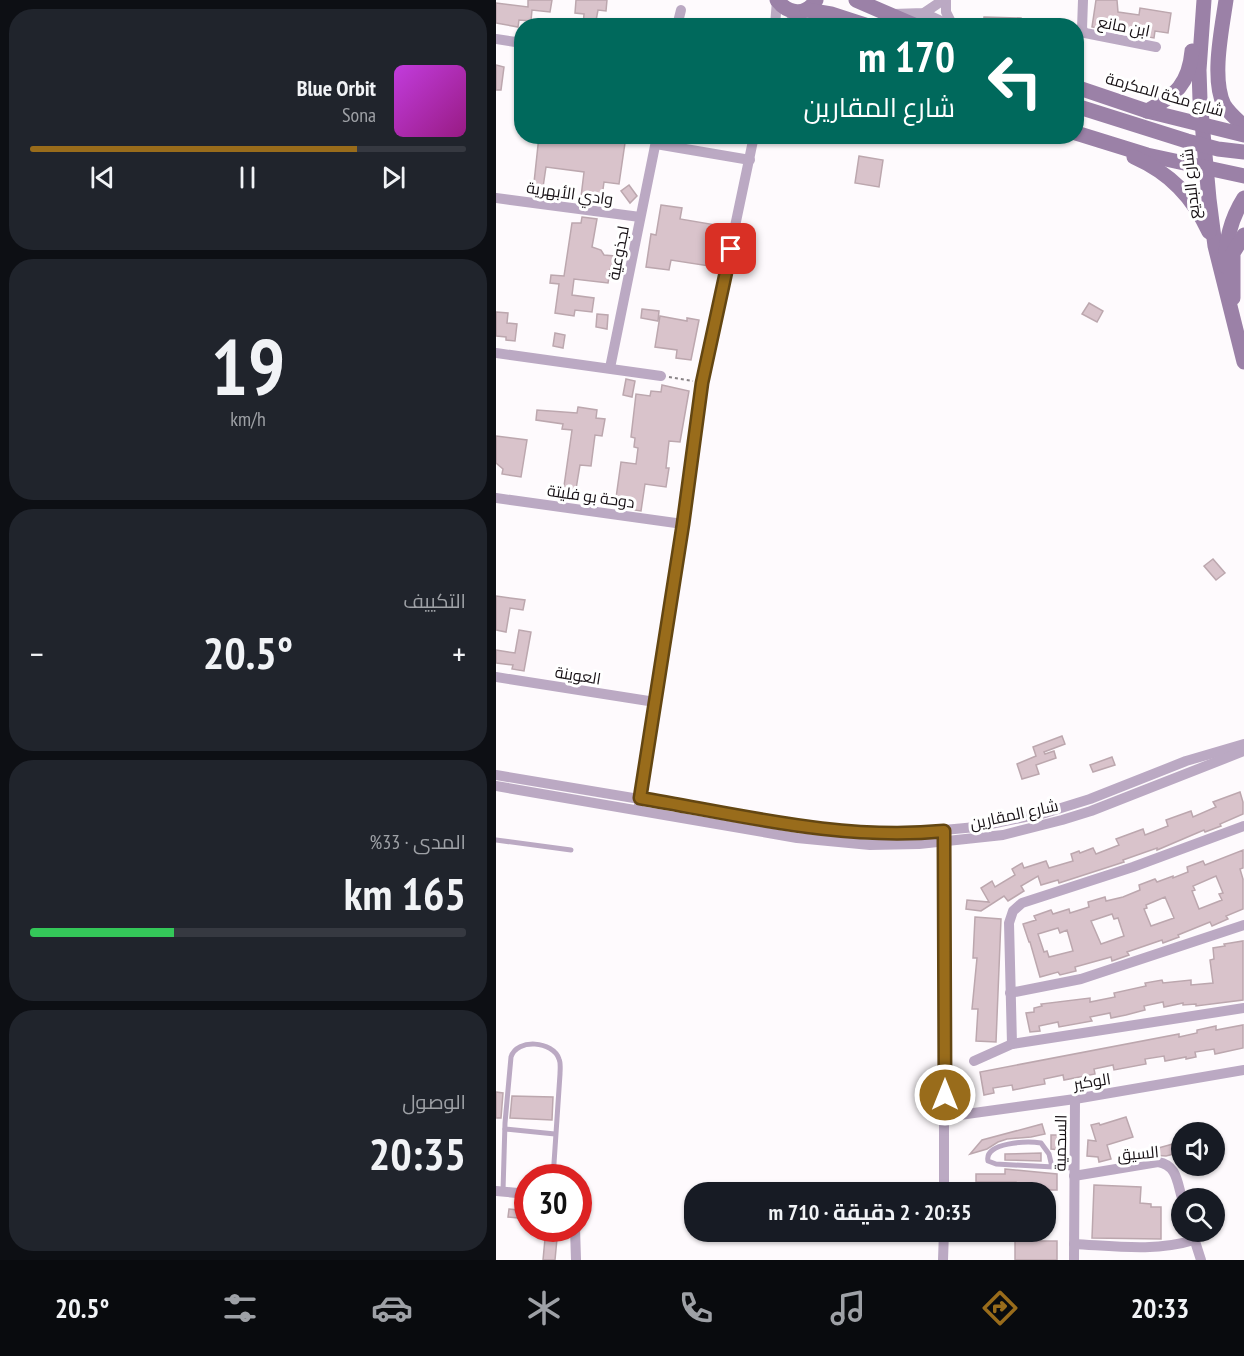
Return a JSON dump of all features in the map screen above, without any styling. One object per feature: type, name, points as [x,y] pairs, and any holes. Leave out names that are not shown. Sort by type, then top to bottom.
[{"type":"main road","points":[[777,0],[790,11],[807,7],[843,18]]},
{"type":"main road","points":[[856,0],[892,14],[914,18]]},
{"type":"main road","points":[[1147,111],[1177,91],[1188,76],[1196,0]]},
{"type":"main road","name":"شارع البديع","points":[[1204,0],[1199,70],[1208,126],[1204,146],[1215,246],[1243,362]]},
{"type":"main road","points":[[1226,0],[1220,49],[1221,93],[1223,103],[1230,114],[1243,126]]},
{"type":"main road","name":"شارع مكة المكرمة","points":[[1084,90],[1147,111],[1243,135]]},
{"type":"main road","points":[[1221,93],[1243,114]]},
{"type":"main road","points":[[1084,108],[1204,146],[1243,150]]},
{"type":"main road","points":[[1208,126],[1243,150]]},
{"type":"main road","points":[[1084,136],[1147,155],[1243,176]]},
{"type":"main road","points":[[1093,139],[1139,159],[1183,191],[1194,203],[1215,246]]},
{"type":"main road","points":[[1224,289],[1226,246],[1230,226],[1243,198]]},
{"type":"main road","points":[[1234,324],[1233,253],[1243,235]]},
{"type":"street","points":[[776,18],[777,0]]},
{"type":"street","points":[[921,18],[945,0]]},
{"type":"street","points":[[945,0],[949,18]]},
{"type":"street","name":"ابن مانع","points":[[1082,18],[1083,0]]},
{"type":"street","points":[[795,18],[807,7]]},
{"type":"street","points":[[680,18],[681,10]]},
{"type":"street","name":"ابن مانع","points":[[1084,32],[1156,47]]},
{"type":"street","points":[[496,39],[514,42]]},
{"type":"street","name":"لجذوعية","points":[[610,368],[655,144]]},
{"type":"street","name":"لجذوعية","points":[[675,144],[750,160]]},
{"type":"street","points":[[638,810],[683,524],[702,383],[753,144]]},
{"type":"street","name":"وادي الأبهرية","points":[[496,198],[640,217]]},
{"type":"street","points":[[496,353],[661,376]]},
{"type":"street","name":"دوحة بو فليتة","points":[[496,498],[683,524]]},
{"type":"street","name":"العوينة","points":[[496,677],[655,702]]},
{"type":"street","name":"شارع المقارين","points":[[498,783],[640,798],[824,830],[884,834],[944,831],[999,824],[1045,813],[1090,799],[1186,761],[1243,744]]},
{"type":"street","name":"شارع المقارين","points":[[498,783],[638,810],[821,841],[870,845],[943,843],[1003,835],[1062,820],[1243,751]]},
{"type":"street","points":[[1012,1044],[1009,923],[1013,911],[1022,903],[1133,867],[1243,826]]},
{"type":"street","points":[[944,831],[944,1182]]},
{"type":"street","points":[[1010,993],[1081,979],[1243,925]]},
{"type":"street","points":[[974,1061],[1012,1044],[1243,1008]]},
{"type":"street","name":"الوكير","points":[[945,1118],[1075,1099],[1243,1070]]},
{"type":"street","name":"السحمية","points":[[1074,1260],[1075,1099]]},
{"type":"street","name":"السيق","points":[[1074,1172],[1159,1162],[1172,1168],[1179,1188]]},
{"type":"street","points":[[575,1242],[576,1260]]},
{"type":"street","points":[[943,1260],[944,1242]]},
{"type":"street","points":[[1074,1244],[1158,1247],[1178,1245],[1182,1242]]},
{"type":"street","points":[[1195,1242],[1201,1260]]},
{"type":"lane","points":[[496,840],[571,850]]},
{"type":"lane","points":[[500,1191],[513,1050],[519,1046],[532,1044],[545,1046],[553,1050],[559,1059],[560,1074],[553,1164]]},
{"type":"lane","points":[[505,1129],[554,1134]]},
{"type":"lane","points":[[1052,1167],[1049,1154],[1041,1143],[1020,1143],[999,1147],[990,1150],[987,1155],[991,1164],[1052,1167],[1074,1172]]},
{"type":"path","points":[[661,376],[702,383]]},
{"type":"building","points":[[528,0],[552,0],[550,12],[532,10],[531,18],[514,18],[514,26],[496,23],[496,3],[528,7]]},
{"type":"building","points":[[576,0],[607,0],[606,11],[598,10],[596,18],[584,18],[584,14],[575,13]]},
{"type":"building","points":[[1096,0],[1117,0],[1118,12],[1139,15],[1140,8],[1171,13],[1168,33],[1155,31],[1154,38],[1092,27]]},
{"type":"building","points":[[496,65],[504,67],[501,90],[496,90]]},
{"type":"building","points":[[538,144],[625,144],[619,184],[604,182],[601,204],[590,203],[591,198],[581,197],[584,172],[546,167],[542,194],[533,192]]},
{"type":"building","points":[[859,156],[883,160],[879,187],[855,183]]},
{"type":"building","points":[[629,185],[637,196],[630,203],[621,191]]},
{"type":"building","points":[[661,205],[682,208],[680,219],[716,225],[709,266],[671,260],[669,270],[646,267],[651,234],[656,235]]},
{"type":"building","points":[[582,217],[597,219],[592,247],[601,250],[604,255],[615,256],[614,266],[611,266],[608,283],[574,279],[572,295],[594,298],[592,312],[575,310],[574,316],[555,313],[559,284],[550,283],[551,275],[564,276],[572,223],[581,223]]},
{"type":"building","points":[[1089,303],[1103,311],[1097,322],[1082,314]]},
{"type":"building","points":[[642,309],[659,311],[658,321],[641,318]]},
{"type":"building","points":[[496,312],[508,313],[507,323],[517,324],[515,341],[496,336]]},
{"type":"building","points":[[597,314],[608,315],[607,329],[596,327]]},
{"type":"building","points":[[660,316],[687,321],[687,318],[699,320],[691,360],[676,358],[677,350],[655,347]]},
{"type":"building","points":[[555,333],[565,335],[563,348],[553,346]]},
{"type":"building","points":[[626,379],[635,381],[632,397],[623,395]]},
{"type":"building","points":[[662,385],[689,391],[680,442],[669,441],[666,487],[645,484],[641,511],[621,508],[622,506],[615,505],[621,462],[636,464],[638,448],[634,447],[635,438],[631,437],[636,394],[650,396],[651,391],[661,392]]},
{"type":"building","points":[[578,407],[597,410],[596,418],[605,419],[602,436],[595,435],[591,466],[580,465],[574,501],[562,500],[572,430],[562,429],[563,424],[536,420],[537,410],[577,413]]},
{"type":"building","points":[[496,436],[527,440],[521,477],[502,474],[503,469],[496,463]]},
{"type":"building","points":[[1213,559],[1225,573],[1216,580],[1204,566]]},
{"type":"building","points":[[496,596],[525,600],[523,610],[510,608],[506,632],[496,630]]},
{"type":"building","points":[[519,630],[531,632],[524,671],[512,669],[513,665],[496,663],[496,650],[515,653]]},
{"type":"building","points":[[1062,736],[1065,744],[1044,752],[1045,754],[1054,751],[1056,758],[1036,765],[1039,774],[1022,779],[1017,764],[1036,756],[1033,747]]},
{"type":"building","points":[[1112,757],[1115,765],[1093,772],[1090,765]]},
{"type":"building","points":[[1240,792],[1243,814],[1220,824],[1221,826],[1205,832],[1204,830],[1157,850],[1157,848],[1123,860],[1124,862],[1059,883],[1058,880],[1041,885],[1038,876],[1021,886],[1024,891],[1008,901],[1004,896],[981,911],[966,909],[967,900],[989,902],[981,888],[992,881],[995,887],[1015,875],[1012,869],[1022,863],[1024,868],[1046,861],[1049,868],[1073,861],[1071,854],[1079,851],[1080,853],[1093,848],[1096,854],[1119,845],[1116,839],[1143,829],[1145,835],[1168,826],[1166,820],[1191,811],[1193,817],[1216,807],[1213,802]]},
{"type":"building","points":[[1243,850],[1243,868],[1240,869],[1243,879],[1243,909],[1226,916],[1228,919],[1212,926],[1210,922],[1163,943],[1162,940],[1127,952],[1129,955],[1112,961],[1111,957],[1075,967],[1076,971],[1060,975],[1058,972],[1040,977],[1023,924],[1036,920],[1034,916],[1051,910],[1053,914],[1069,909],[1070,913],[1089,907],[1088,902],[1105,897],[1106,901],[1123,897],[1140,890],[1139,885],[1155,879],[1157,882],[1173,876],[1173,878],[1188,872],[1187,867],[1203,861],[1205,865]],"holes":[[[1216,876],[1223,893],[1219,894],[1222,900],[1199,909],[1192,891],[1195,890],[1193,886]],[[1165,897],[1174,918],[1151,926],[1144,909],[1147,908],[1146,905]],[[1112,914],[1114,919],[1118,918],[1124,936],[1101,944],[1091,921]],[[1058,928],[1060,933],[1067,930],[1073,951],[1049,957],[1047,951],[1044,952],[1038,934]]]},
{"type":"building","points":[[975,917],[1001,919],[996,1042],[976,1041],[978,1009],[972,1009],[977,958],[973,958]]},
{"type":"building","points":[[1243,941],[1243,1000],[1196,1006],[1196,1004],[1183,1005],[1183,1003],[1164,1007],[1163,1002],[1144,1006],[1145,1010],[1126,1015],[1111,1018],[1110,1013],[1090,1017],[1092,1021],[1059,1027],[1058,1022],[1039,1026],[1040,1031],[1030,1032],[1026,1013],[1034,1012],[1034,1008],[1042,1006],[1041,1004],[1090,998],[1090,1002],[1115,997],[1114,993],[1162,980],[1163,983],[1191,980],[1191,985],[1213,983],[1210,960],[1214,959],[1213,948]]},
{"type":"building","points":[[1243,1025],[1243,1048],[1215,1054],[1214,1049],[1195,1052],[1196,1057],[1186,1059],[1186,1057],[1165,1061],[1164,1056],[1145,1059],[1146,1064],[1114,1070],[1113,1065],[1094,1069],[1095,1074],[1064,1080],[1063,1075],[1044,1079],[1045,1084],[1013,1090],[1012,1085],[993,1088],[994,1093],[984,1095],[980,1072],[1179,1034],[1179,1037],[1216,1026],[1216,1030]]},
{"type":"building","points":[[496,1092],[503,1093],[501,1118],[496,1118]]},
{"type":"building","points":[[512,1096],[553,1097],[552,1120],[510,1118]]},
{"type":"building","points":[[1126,1117],[1133,1137],[1107,1145],[1111,1159],[1099,1162],[1098,1157],[1087,1156],[1088,1140],[1096,1141],[1091,1125],[1099,1123],[1100,1125]]},
{"type":"building","points":[[1042,1124],[1045,1134],[1007,1139],[970,1154],[982,1140]]},
{"type":"building","points":[[1051,1135],[1060,1135],[1060,1150],[1051,1149]]},
{"type":"building","points":[[1171,1144],[1171,1155],[1152,1155],[1151,1150]]},
{"type":"building","points":[[1041,1153],[1041,1161],[1005,1160],[1005,1154]]},
{"type":"building","points":[[1005,1169],[1057,1174],[1057,1190],[1056,1182],[976,1182],[976,1174],[1005,1174]]},
{"type":"building","points":[[1094,1185],[1141,1187],[1140,1203],[1151,1204],[1151,1207],[1161,1207],[1161,1239],[1092,1238]]},
{"type":"building","points":[[509,1209],[514,1210],[514,1218],[508,1217]]},
{"type":"building","points":[[1057,1241],[1057,1260],[1015,1260],[1015,1242]]},
{"type":"building","points":[[545,1242],[557,1242],[555,1260],[543,1260]]},
{"type":"route","points":[[731,249],[702,383],[683,524],[640,798],[824,830],[888,834],[944,831],[945,1095]]}]
